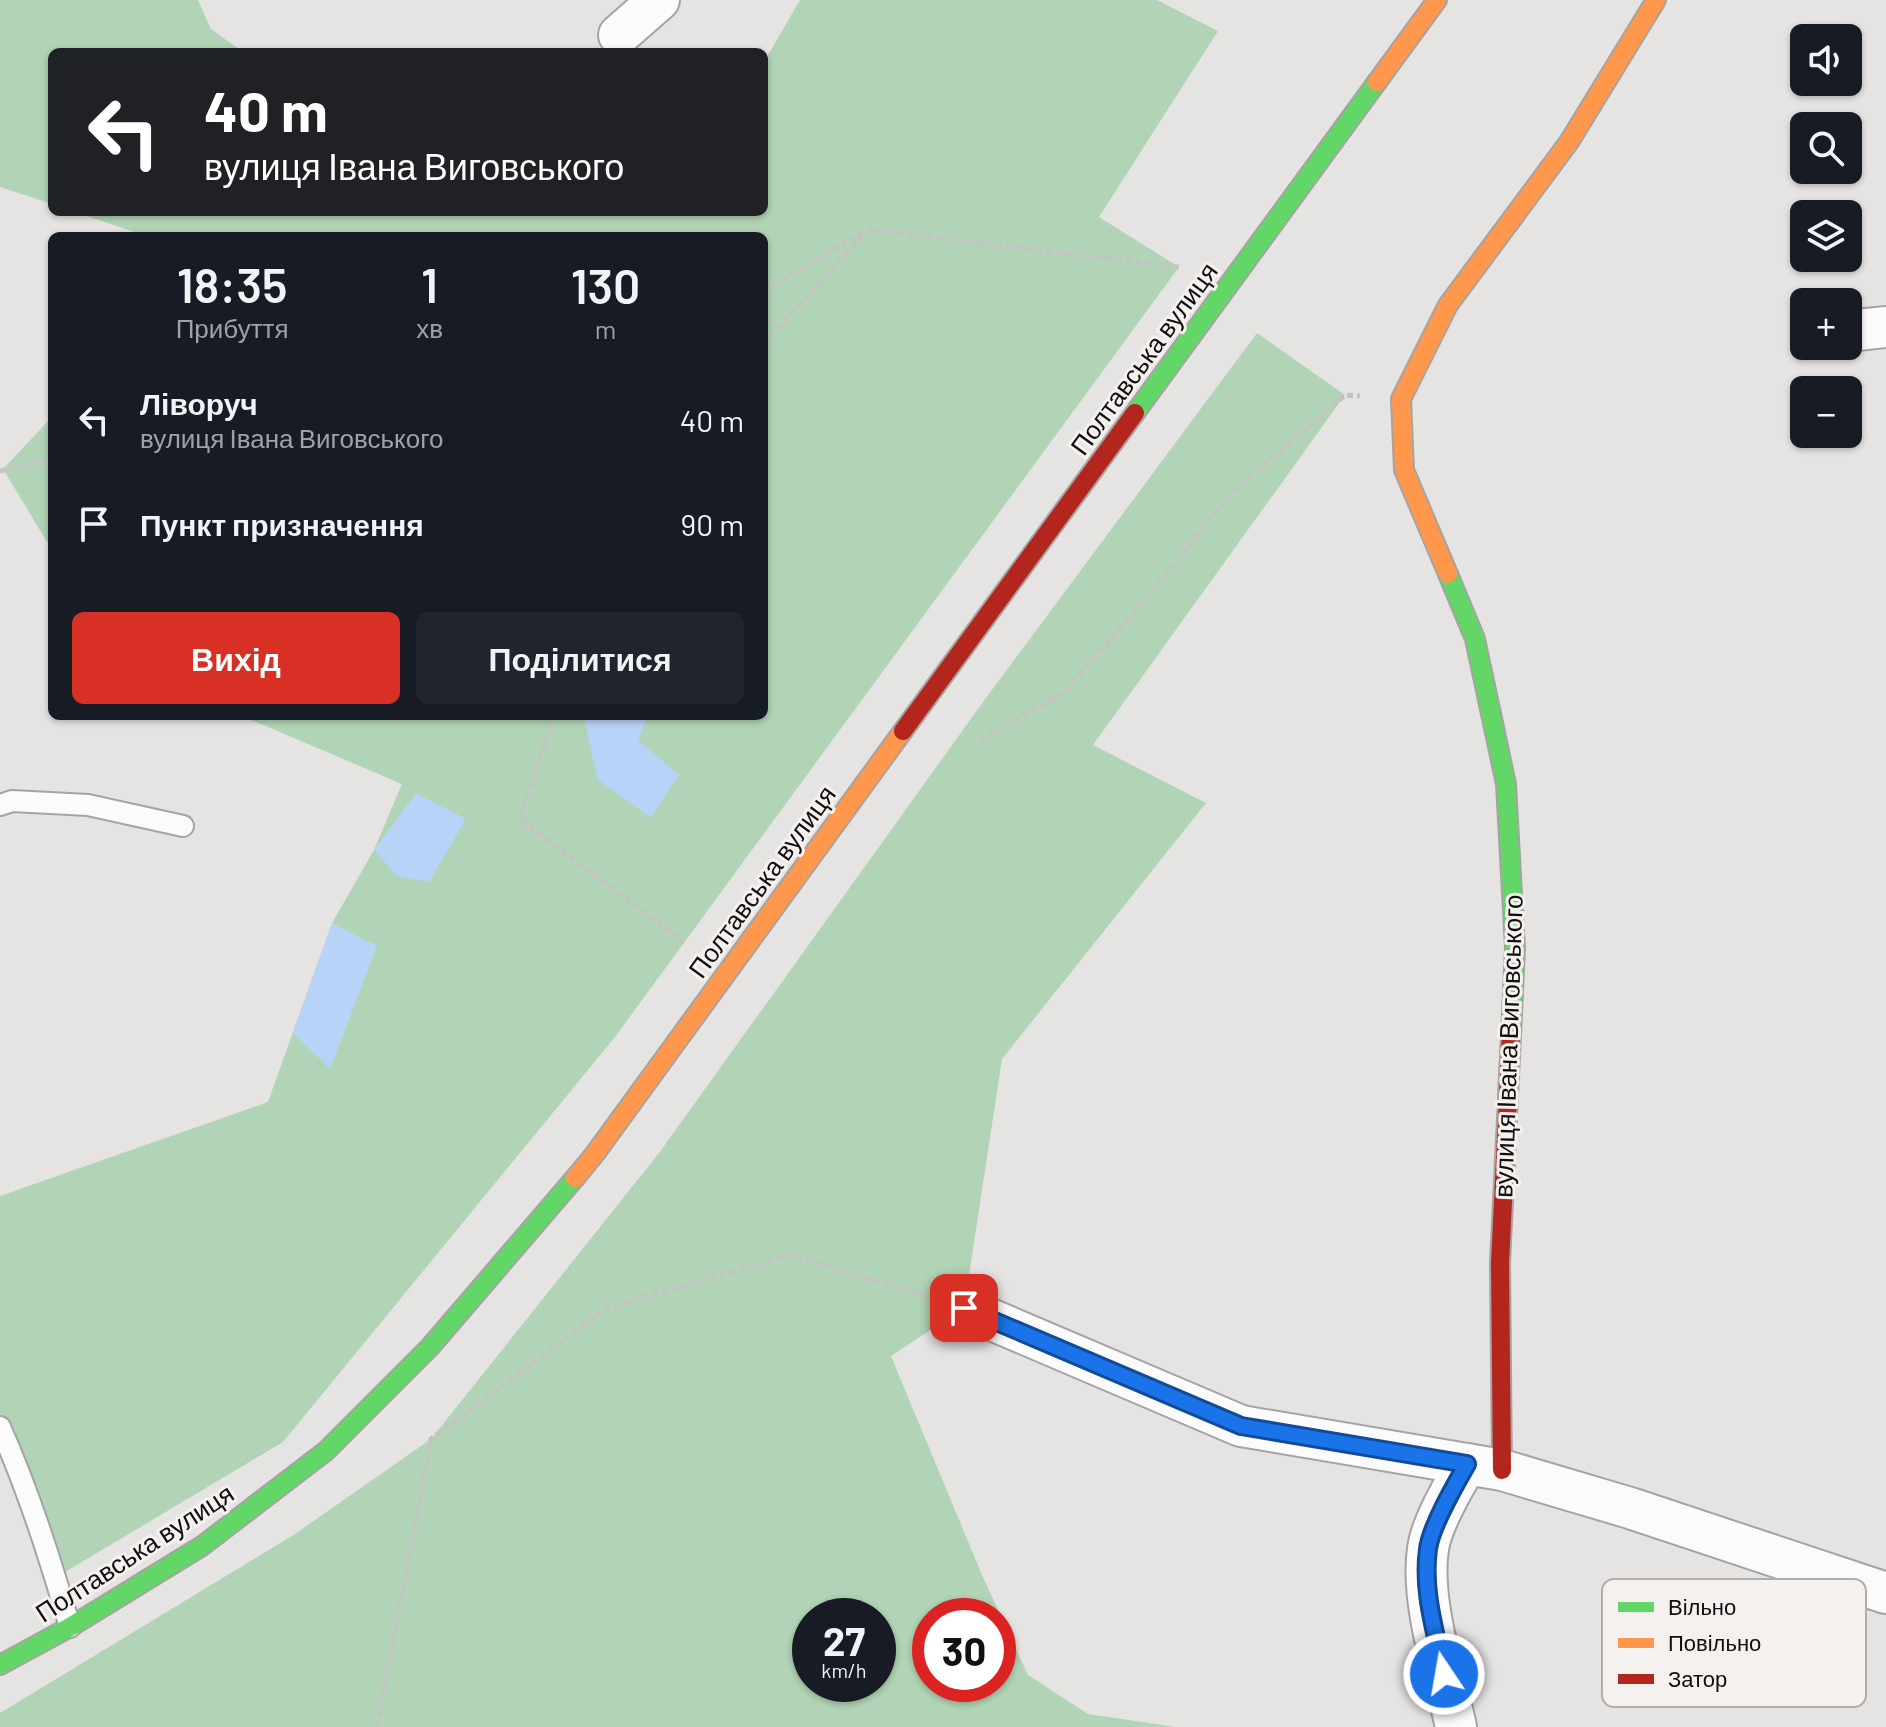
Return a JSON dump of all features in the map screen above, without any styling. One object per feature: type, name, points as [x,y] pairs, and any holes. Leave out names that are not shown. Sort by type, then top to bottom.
[{"type":"main road","name":"Полтавська вулиця","points":[[0,1665],[70,1627],[202,1546],[326,1451],[430,1347],[594,1155],[1437,0]]},
{"type":"main road","points":[[1401,399],[1448,305],[1569,142],[1656,0]]},
{"type":"main road","name":"вулиця Івана Виговського","points":[[1401,399],[1404,470],[1475,639],[1506,784],[1515,948],[1500,1263],[1484,1467]]},
{"type":"street","points":[[619,35],[659,0]]},
{"type":"street","points":[[1862,330],[1886,327]]},
{"type":"street","points":[[964,1308],[1241,1426],[1484,1467],[1630,1508],[1844,1579]]},
{"type":"street","name":"вулиця Івана Виговського","points":[[1456,1727],[1427,1594],[1428,1547],[1450,1493],[1484,1467]]},
{"type":"street","points":[[1866,1586],[1886,1593]]},
{"type":"lane","points":[[0,805],[12,801],[88,805],[183,826]]},
{"type":"lane","points":[[0,1427],[49,1556],[70,1627]]},
{"type":"path","points":[[768,288],[868,229],[1179,267]]},
{"type":"path","points":[[768,340],[868,229]]},
{"type":"path","points":[[979,740],[1062,694],[1143,603],[1230,494],[1345,395],[1401,399]]},
{"type":"path","points":[[0,471],[48,460]]},
{"type":"path","points":[[552,720],[520,820],[684,942]]},
{"type":"path","points":[[377,1727],[431,1439],[606,1308],[791,1255],[964,1308]]},
{"type":"green space","points":[[0,0],[198,0],[211,29],[237,48],[48,48],[48,203],[0,187]]},
{"type":"green space","points":[[800,0],[1157,0],[1218,31],[1099,217],[1179,267],[615,1037],[283,1442],[55,1578],[0,1432],[0,1196],[268,1102],[332,923],[374,850],[402,784],[251,720],[768,720],[768,232],[134,232],[87,216],[768,216],[768,55]]},
{"type":"green space","points":[[1257,333],[1345,395],[1093,745],[1206,803],[1002,1059],[964,1308],[891,1356],[993,1598],[912,1598],[912,1702],[1016,1702],[1016,1649],[1028,1675],[1088,1714],[1176,1727],[0,1727],[0,1713],[295,1534],[431,1439],[659,1153],[983,702]]},
{"type":"green space","points":[[48,421],[48,543],[3,469]]},
{"type":"water","points":[[585,720],[646,720],[638,740],[679,775],[651,818],[597,779]]},
{"type":"water","points":[[416,793],[466,819],[429,882],[397,876],[374,850]]},
{"type":"water","points":[[332,923],[377,946],[330,1069],[293,1033]]},
{"type":"traffic: fast","points":[[1135,413],[1377,82]]},
{"type":"traffic: fast","points":[[1448,574],[1475,639],[1506,784],[1515,948],[1511,1035]]},
{"type":"traffic: fast","points":[[0,1665],[70,1627],[202,1546],[326,1451],[430,1347],[575,1178]]},
{"type":"traffic: slow","points":[[1377,82],[1437,0]]},
{"type":"traffic: slow","points":[[1448,574],[1404,470],[1401,399],[1448,305],[1569,142],[1656,0]]},
{"type":"traffic: slow","points":[[575,1178],[903,731]]},
{"type":"traffic: jam","points":[[903,731],[1135,413]]},
{"type":"traffic: jam","points":[[1502,1470],[1500,1263],[1511,1035]]},
{"type":"route","points":[[964,1308],[1241,1426],[1467,1464],[1450,1493],[1428,1547],[1427,1594],[1444,1674]]}]
